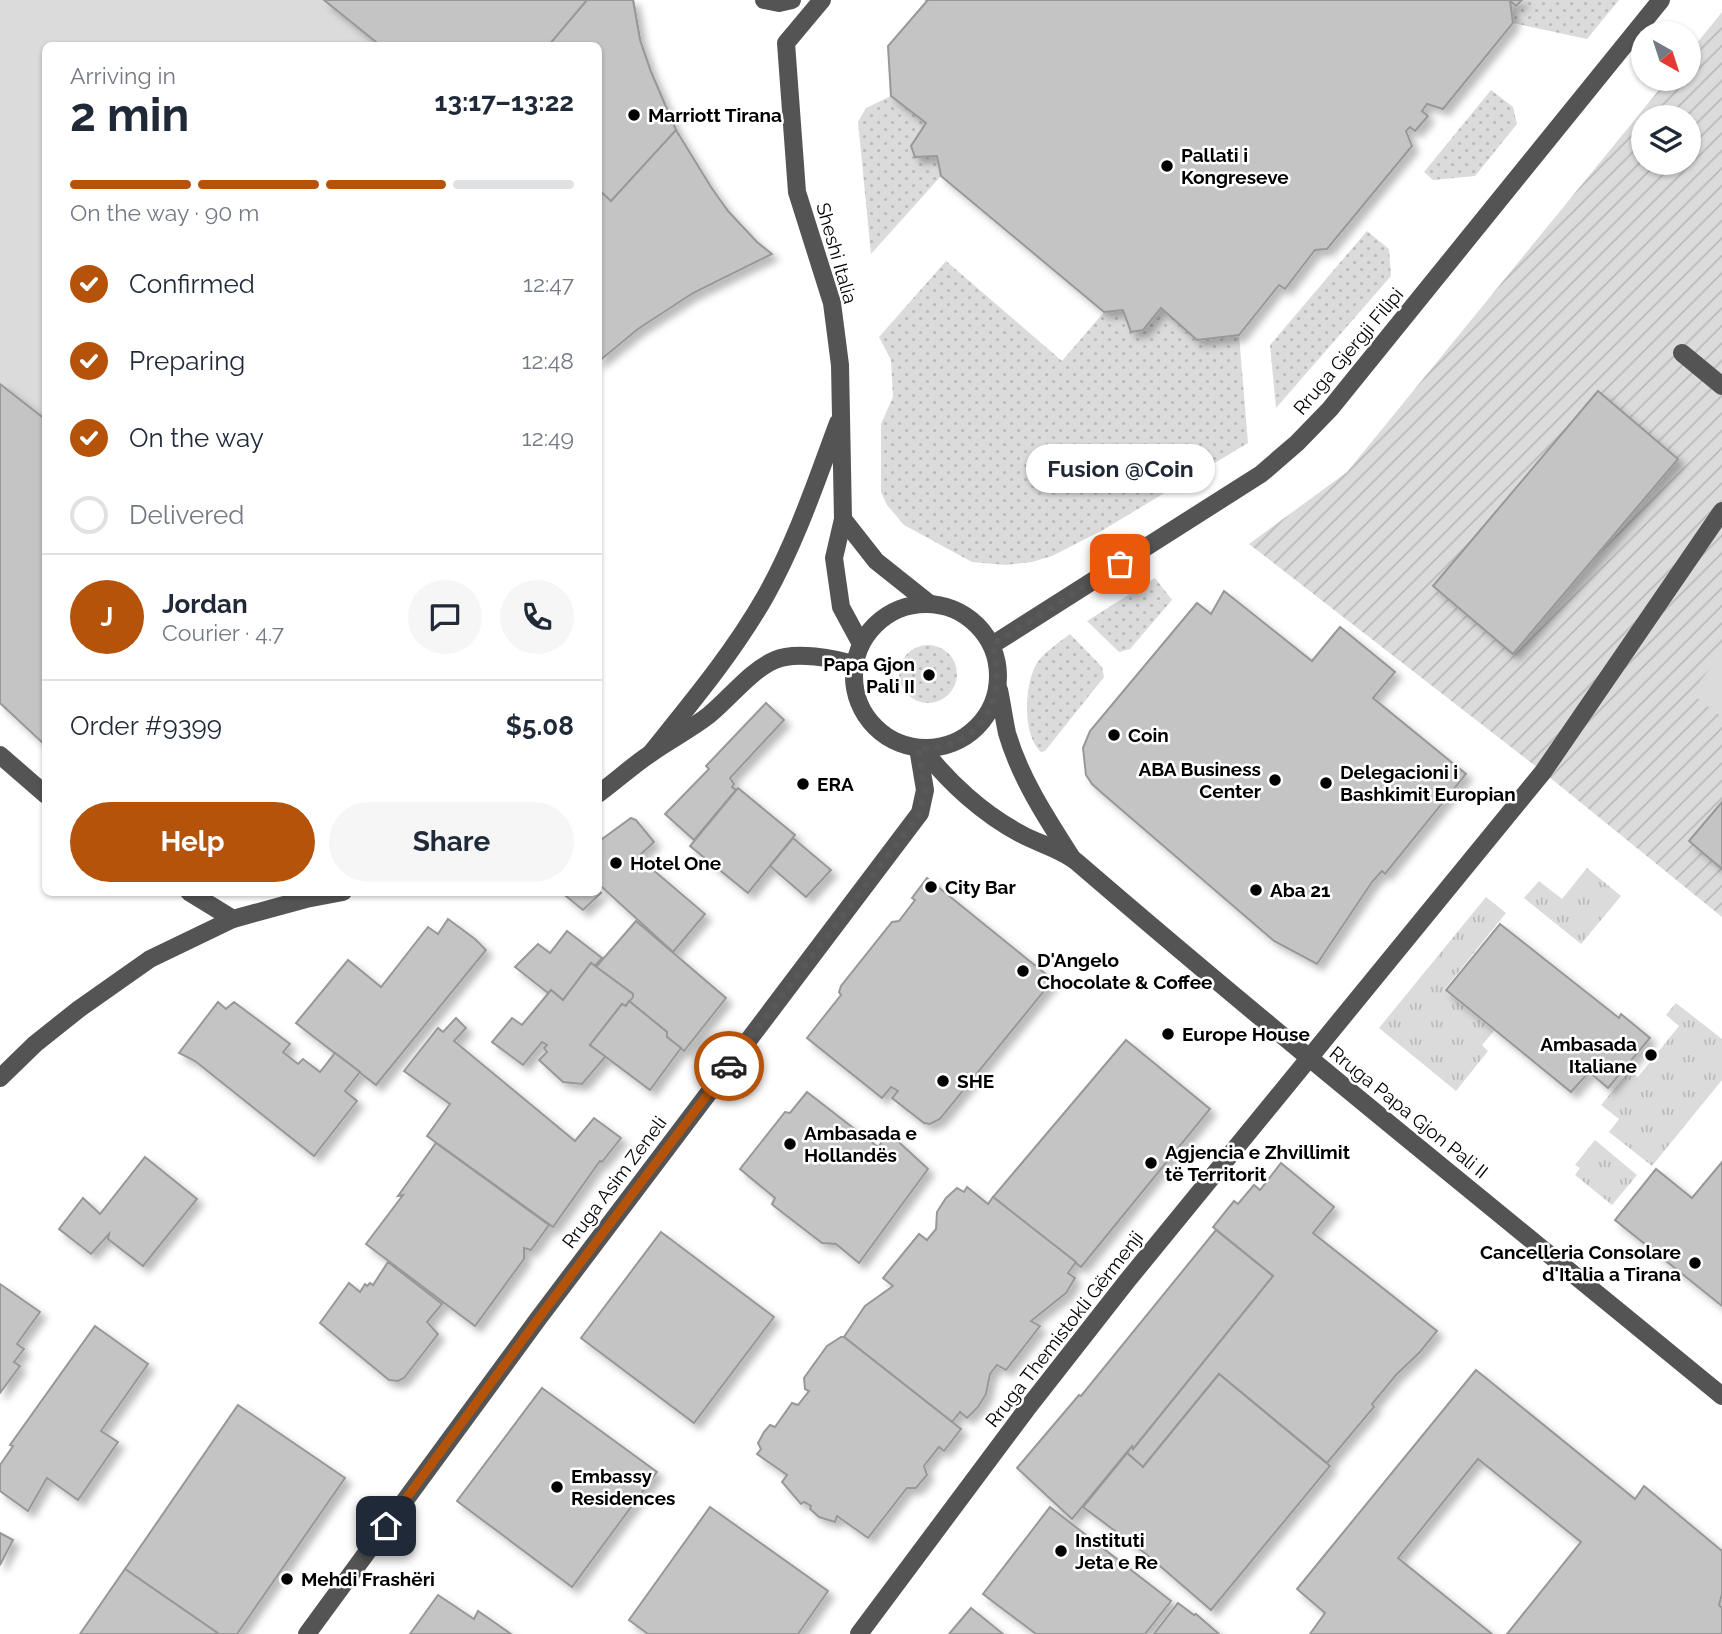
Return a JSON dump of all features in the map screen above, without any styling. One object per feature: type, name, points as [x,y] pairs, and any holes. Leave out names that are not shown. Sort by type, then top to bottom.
[{"type":"street","points":[[764,0],[779,3],[792,0]]},
{"type":"street","name":"Sheshi Italia","points":[[822,0],[786,43],[797,192],[832,303],[840,365],[843,519],[834,558],[841,607],[861,643]]},
{"type":"street","name":"Rruga Gjergji Filipi","points":[[992,645],[1261,474],[1297,443],[1330,409],[1661,0]]},
{"type":"street","points":[[1682,353],[1722,386]]},
{"type":"street","points":[[651,752],[733,649],[765,597],[798,529],[841,414]]},
{"type":"street","name":"Rruga Themistokli Gërmenji","points":[[859,1634],[1101,1314],[1543,772],[1722,511]]},
{"type":"street","points":[[843,519],[876,561],[930,604]]},
{"type":"street","points":[[930,604],[949,607],[966,615],[981,628],[992,645],[998,663],[998,683],[993,705],[981,723],[964,737],[944,746],[920,748],[896,742],[877,729],[862,710],[855,688],[855,665],[861,643],[873,627],[890,613],[909,606],[930,604]]},
{"type":"street","points":[[602,790],[651,752],[698,724],[731,697],[756,670],[778,658],[820,658],[855,665]]},
{"type":"street","name":"Rruga Papa Gjon Pali II","points":[[998,683],[1008,734],[1023,770],[1042,813],[1072,858]]},
{"type":"street","name":"Rruga Papa Gjon Pali II","points":[[920,748],[942,773],[991,813],[1019,833],[1072,858],[1309,1057],[1722,1396]]},
{"type":"street","name":"Rruga Asim Zeneli","points":[[307,1634],[546,1308],[920,813],[925,790],[920,748]]},
{"type":"street","points":[[0,755],[42,792]]},
{"type":"street","points":[[196,896],[233,919]]},
{"type":"street","points":[[0,1078],[35,1044],[79,1009],[150,959],[233,919],[322,896]]},
{"type":"green space","points":[[0,0],[633,0],[638,33],[648,68],[680,139],[724,204],[772,254],[660,315],[602,359],[602,42],[42,42],[42,743],[0,703]]},
{"type":"green space","points":[[1522,0],[1619,0],[1587,39],[1513,23],[1510,1],[1516,6]]},
{"type":"green space","points":[[1722,12],[1722,917],[1543,772],[1249,544],[1347,472],[1631,124],[1631,175],[1701,175],[1701,105],[1647,105],[1658,91],[1701,91],[1701,38]]},
{"type":"green space","points":[[1491,90],[1513,107],[1517,124],[1475,176],[1433,180],[1424,172]]},
{"type":"green space","points":[[891,96],[926,123],[911,146],[915,157],[937,156],[941,176],[871,254],[858,122],[866,108]]},
{"type":"green space","points":[[1367,231],[1389,249],[1391,276],[1276,408],[1270,345]]},
{"type":"green space","points":[[946,261],[1062,361],[1104,312],[1123,310],[1131,332],[1143,330],[1161,308],[1197,340],[1239,335],[1248,443],[1103,530],[1052,556],[1032,562],[1006,565],[972,562],[904,525],[887,505],[881,492],[881,424],[893,397],[891,360],[879,337]]},
{"type":"green space","points":[[1155,578],[1172,600],[1130,649],[1119,652],[1087,621]]},
{"type":"green space","points":[[1070,634],[1102,667],[1104,677],[1045,751],[1041,752],[1035,744],[1028,722],[1029,683],[1040,659]]},
{"type":"green space","points":[[922,645],[934,645],[949,653],[957,668],[957,680],[949,695],[934,703],[922,703],[907,695],[899,680],[899,668],[907,653]]},
{"type":"green space","points":[[1722,653],[1722,717],[1691,693]]},
{"type":"green space","points":[[1587,868],[1621,896],[1581,944],[1524,898],[1539,881],[1562,899]]},
{"type":"green space","points":[[1486,897],[1506,913],[1444,990],[1494,1031],[1482,1045],[1488,1051],[1456,1091],[1379,1028]]},
{"type":"green space","points":[[1676,1003],[1722,1039],[1722,1080],[1652,1166],[1609,1132],[1619,1119],[1601,1105],[1629,1071],[1638,1077],[1679,1026],[1666,1015]]},
{"type":"green space","points":[[1595,1140],[1637,1175],[1612,1205],[1575,1175],[1580,1168],[1575,1165]]},
{"type":"building","points":[[324,0],[633,0],[640,40],[676,130],[728,211],[772,254],[693,293],[638,329],[602,359],[602,42],[376,42]]},
{"type":"building","name":"Marriott Tirana","points":[[587,0],[633,0],[640,40],[676,130],[611,201],[602,193],[602,42],[551,42]]},
{"type":"building","name":"Pallati i Kongreseve","points":[[926,0],[1522,0],[1516,6],[1510,1],[1513,23],[1443,109],[1427,104],[1422,111],[1428,116],[1415,131],[1410,127],[1406,131],[1412,146],[1327,249],[1315,250],[1285,289],[1279,285],[1239,335],[1197,340],[1161,308],[1143,330],[1131,332],[1123,310],[1104,312],[941,176],[937,156],[915,157],[911,146],[926,123],[891,96],[888,46]]},
{"type":"building","points":[[0,384],[42,417],[42,742],[0,703]]},
{"type":"building","points":[[1598,391],[1678,459],[1513,654],[1433,586]]},
{"type":"building","name":"ABA Business Center","points":[[1224,591],[1312,661],[1340,627],[1395,672],[1373,698],[1466,774],[1385,874],[1382,871],[1372,882],[1317,964],[1274,941],[1102,793],[1086,775],[1083,748],[1090,731],[1197,603],[1211,614]]},
{"type":"building","points":[[766,703],[784,720],[730,778],[734,784],[732,787],[736,790],[694,840],[665,814],[709,769],[706,766]]},
{"type":"building","points":[[738,788],[795,835],[748,893],[690,846]]},
{"type":"building","points":[[1722,802],[1722,869],[1689,841]]},
{"type":"building","points":[[631,818],[636,820],[654,842],[638,857],[705,914],[673,952],[602,887],[602,839]]},
{"type":"building","points":[[793,838],[831,870],[806,897],[770,866]]},
{"type":"building","points":[[927,878],[1053,980],[940,1119],[930,1124],[924,1123],[892,1098],[898,1091],[891,1087],[882,1098],[807,1038],[841,995],[841,986],[892,922],[899,921]]},
{"type":"building","points":[[566,896],[598,896],[583,910]]},
{"type":"building","points":[[448,919],[486,950],[376,1085],[296,1023],[348,960],[381,987],[428,927],[438,934]]},
{"type":"building","points":[[636,921],[726,998],[684,1051],[667,1037],[667,1032],[629,1001],[633,994],[596,967]]},
{"type":"building","points":[[1500,924],[1619,1018],[1621,1014],[1650,1038],[1608,1088],[1589,1072],[1571,1092],[1446,990]]},
{"type":"building","points":[[567,931],[602,958],[595,966],[591,963],[563,1000],[551,990],[548,993],[515,967],[538,944],[550,953]]},
{"type":"building","points":[[591,963],[633,994],[633,997],[626,1006],[622,1004],[590,1045],[606,1056],[582,1084],[563,1082],[539,1060],[547,1052],[544,1048],[547,1045],[542,1042],[523,1065],[492,1042],[512,1018],[522,1025],[551,990],[563,1000]]},
{"type":"building","points":[[629,1001],[667,1032],[667,1037],[681,1048],[650,1090],[590,1045],[622,1004],[626,1006]]},
{"type":"building","points":[[218,1002],[226,1009],[234,1002],[290,1044],[283,1052],[298,1064],[303,1059],[320,1072],[335,1053],[360,1072],[345,1091],[357,1101],[314,1156],[195,1061],[179,1053]]},
{"type":"building","points":[[456,1018],[466,1028],[454,1041],[575,1141],[594,1118],[621,1138],[602,1162],[600,1161],[553,1227],[427,1136],[450,1104],[404,1071],[438,1028],[443,1032]]},
{"type":"building","points":[[1126,1040],[1210,1109],[1081,1267],[993,1197]]},
{"type":"building","points":[[807,1092],[878,1147],[889,1133],[928,1169],[859,1263],[836,1244],[822,1243],[774,1206],[772,1204],[775,1198],[740,1169],[785,1112],[790,1113]]},
{"type":"building","points":[[436,1143],[549,1225],[531,1250],[524,1248],[524,1259],[475,1326],[366,1244],[403,1195],[398,1196]]},
{"type":"building","points":[[145,1157],[197,1199],[143,1266],[108,1239],[109,1234],[91,1254],[59,1229],[83,1198],[100,1214]]},
{"type":"building","name":"Cancelleria Consolare d'Italia a Tirana","points":[[1722,1162],[1722,1306],[1615,1220],[1656,1169],[1692,1198]]},
{"type":"building","points":[[1281,1163],[1334,1207],[1313,1233],[1437,1331],[1396,1375],[1372,1404],[1374,1407],[1327,1463],[1219,1374],[1143,1467],[1127,1453],[1273,1276],[1213,1227],[1234,1201],[1238,1204],[1254,1185],[1260,1190]]},
{"type":"building","points":[[967,1187],[988,1204],[993,1197],[1076,1262],[1068,1273],[1075,1278],[1066,1293],[1031,1321],[1040,1326],[1006,1370],[997,1365],[990,1374],[986,1394],[978,1407],[967,1418],[960,1412],[952,1422],[844,1337],[865,1306],[893,1286],[883,1278],[919,1234],[927,1240],[936,1229],[937,1212],[946,1198],[957,1188],[964,1192]]},
{"type":"building","points":[[1216,1230],[1273,1276],[1133,1449],[1132,1446],[1072,1519],[1017,1468],[1079,1395],[1081,1396]]},
{"type":"building","points":[[661,1232],[774,1317],[694,1423],[581,1338]]},
{"type":"building","points":[[388,1262],[442,1304],[427,1322],[438,1334],[404,1378],[398,1381],[389,1380],[320,1323],[349,1283],[360,1292],[365,1284],[373,1285]]},
{"type":"building","points":[[0,1284],[40,1312],[17,1344],[24,1349],[14,1362],[20,1366],[0,1393]]},
{"type":"building","points":[[95,1326],[148,1364],[101,1431],[118,1442],[78,1500],[47,1478],[28,1511],[0,1491],[0,1465],[13,1446],[10,1445]]},
{"type":"building","points":[[841,1337],[961,1429],[944,1451],[939,1447],[924,1466],[927,1475],[916,1488],[907,1488],[868,1538],[837,1516],[835,1522],[819,1517],[810,1509],[811,1506],[804,1502],[801,1504],[782,1482],[787,1475],[757,1454],[761,1449],[758,1443],[764,1432],[770,1425],[775,1427],[792,1403],[798,1405],[809,1391],[805,1389],[804,1378],[827,1346]]},
{"type":"building","points":[[1476,1370],[1635,1499],[1644,1486],[1722,1551],[1722,1594],[1719,1605],[1722,1608],[1722,1634],[1507,1634],[1581,1542],[1478,1459],[1398,1558],[1492,1634],[1310,1634],[1325,1613],[1297,1589]]},
{"type":"building","points":[[1219,1374],[1330,1466],[1211,1610],[1146,1554],[1083,1507],[1127,1453],[1143,1467]]},
{"type":"building","name":"Embassy Residences","points":[[542,1388],[657,1472],[572,1587],[457,1501]]},
{"type":"building","points":[[238,1405],[345,1478],[237,1634],[219,1634],[125,1569]]},
{"type":"building","points":[[710,1507],[828,1591],[798,1634],[648,1634],[629,1620]]},
{"type":"building","name":"Instituti Jeta e Re","points":[[1050,1507],[1171,1601],[1145,1634],[1036,1634],[983,1594]]},
{"type":"building","points":[[0,1533],[13,1540],[0,1565]]},
{"type":"building","points":[[125,1569],[219,1634],[80,1634]]},
{"type":"building","points":[[438,1595],[474,1619],[478,1611],[511,1634],[410,1634]]},
{"type":"building","points":[[1178,1603],[1196,1614],[1219,1634],[1154,1634]]},
{"type":"building","points":[[971,1608],[1003,1634],[949,1634]]},
{"type":"way so far","points":[[729,1066],[920,813],[925,790],[918,748],[944,746],[964,737],[981,723],[993,705],[998,683],[998,663],[992,645],[1120,564]]},
{"type":"place","name":"Marriott Tirana","points":[[634,115]]},
{"type":"place","name":"Pallati i Kongreseve","points":[[1167,166]]},
{"type":"place","name":"Fusion @Coin","points":[[1120,564]]},
{"type":"place","name":"Papa Gjon Pali II","points":[[929,675]]},
{"type":"place","name":"Coin","points":[[1114,735]]},
{"type":"place","name":"ABA Business Center","points":[[1275,780]]},
{"type":"place","name":"Delegacioni i Bashkimit Europian","points":[[1326,783]]},
{"type":"place","name":"ERA","points":[[803,784]]},
{"type":"place","name":"Hotel One","points":[[616,863]]},
{"type":"place","name":"City Bar","points":[[931,887]]},
{"type":"place","name":"Aba 21","points":[[1256,890]]},
{"type":"place","name":"D'Angelo Chocolate & Coffee","points":[[1023,971]]},
{"type":"place","name":"Europe House","points":[[1168,1034]]},
{"type":"place","name":"Ambasada Italiane","points":[[1651,1055]]},
{"type":"place","name":"SHE","points":[[943,1081]]},
{"type":"place","name":"Ambasada e Hollandës","points":[[790,1144]]},
{"type":"place","name":"Agjencia e Zhvillimit të Territorit","points":[[1151,1163]]},
{"type":"place","name":"Cancelleria Consolare d'Italia a Tirana","points":[[1695,1263]]},
{"type":"place","name":"Embassy Residences","points":[[557,1487]]},
{"type":"place","name":"Instituti Jeta e Re","points":[[1061,1551]]},
{"type":"place","name":"Mehdi Frashëri","points":[[287,1579]]},
{"type":"route","points":[[386,1526],[729,1066]]}]
